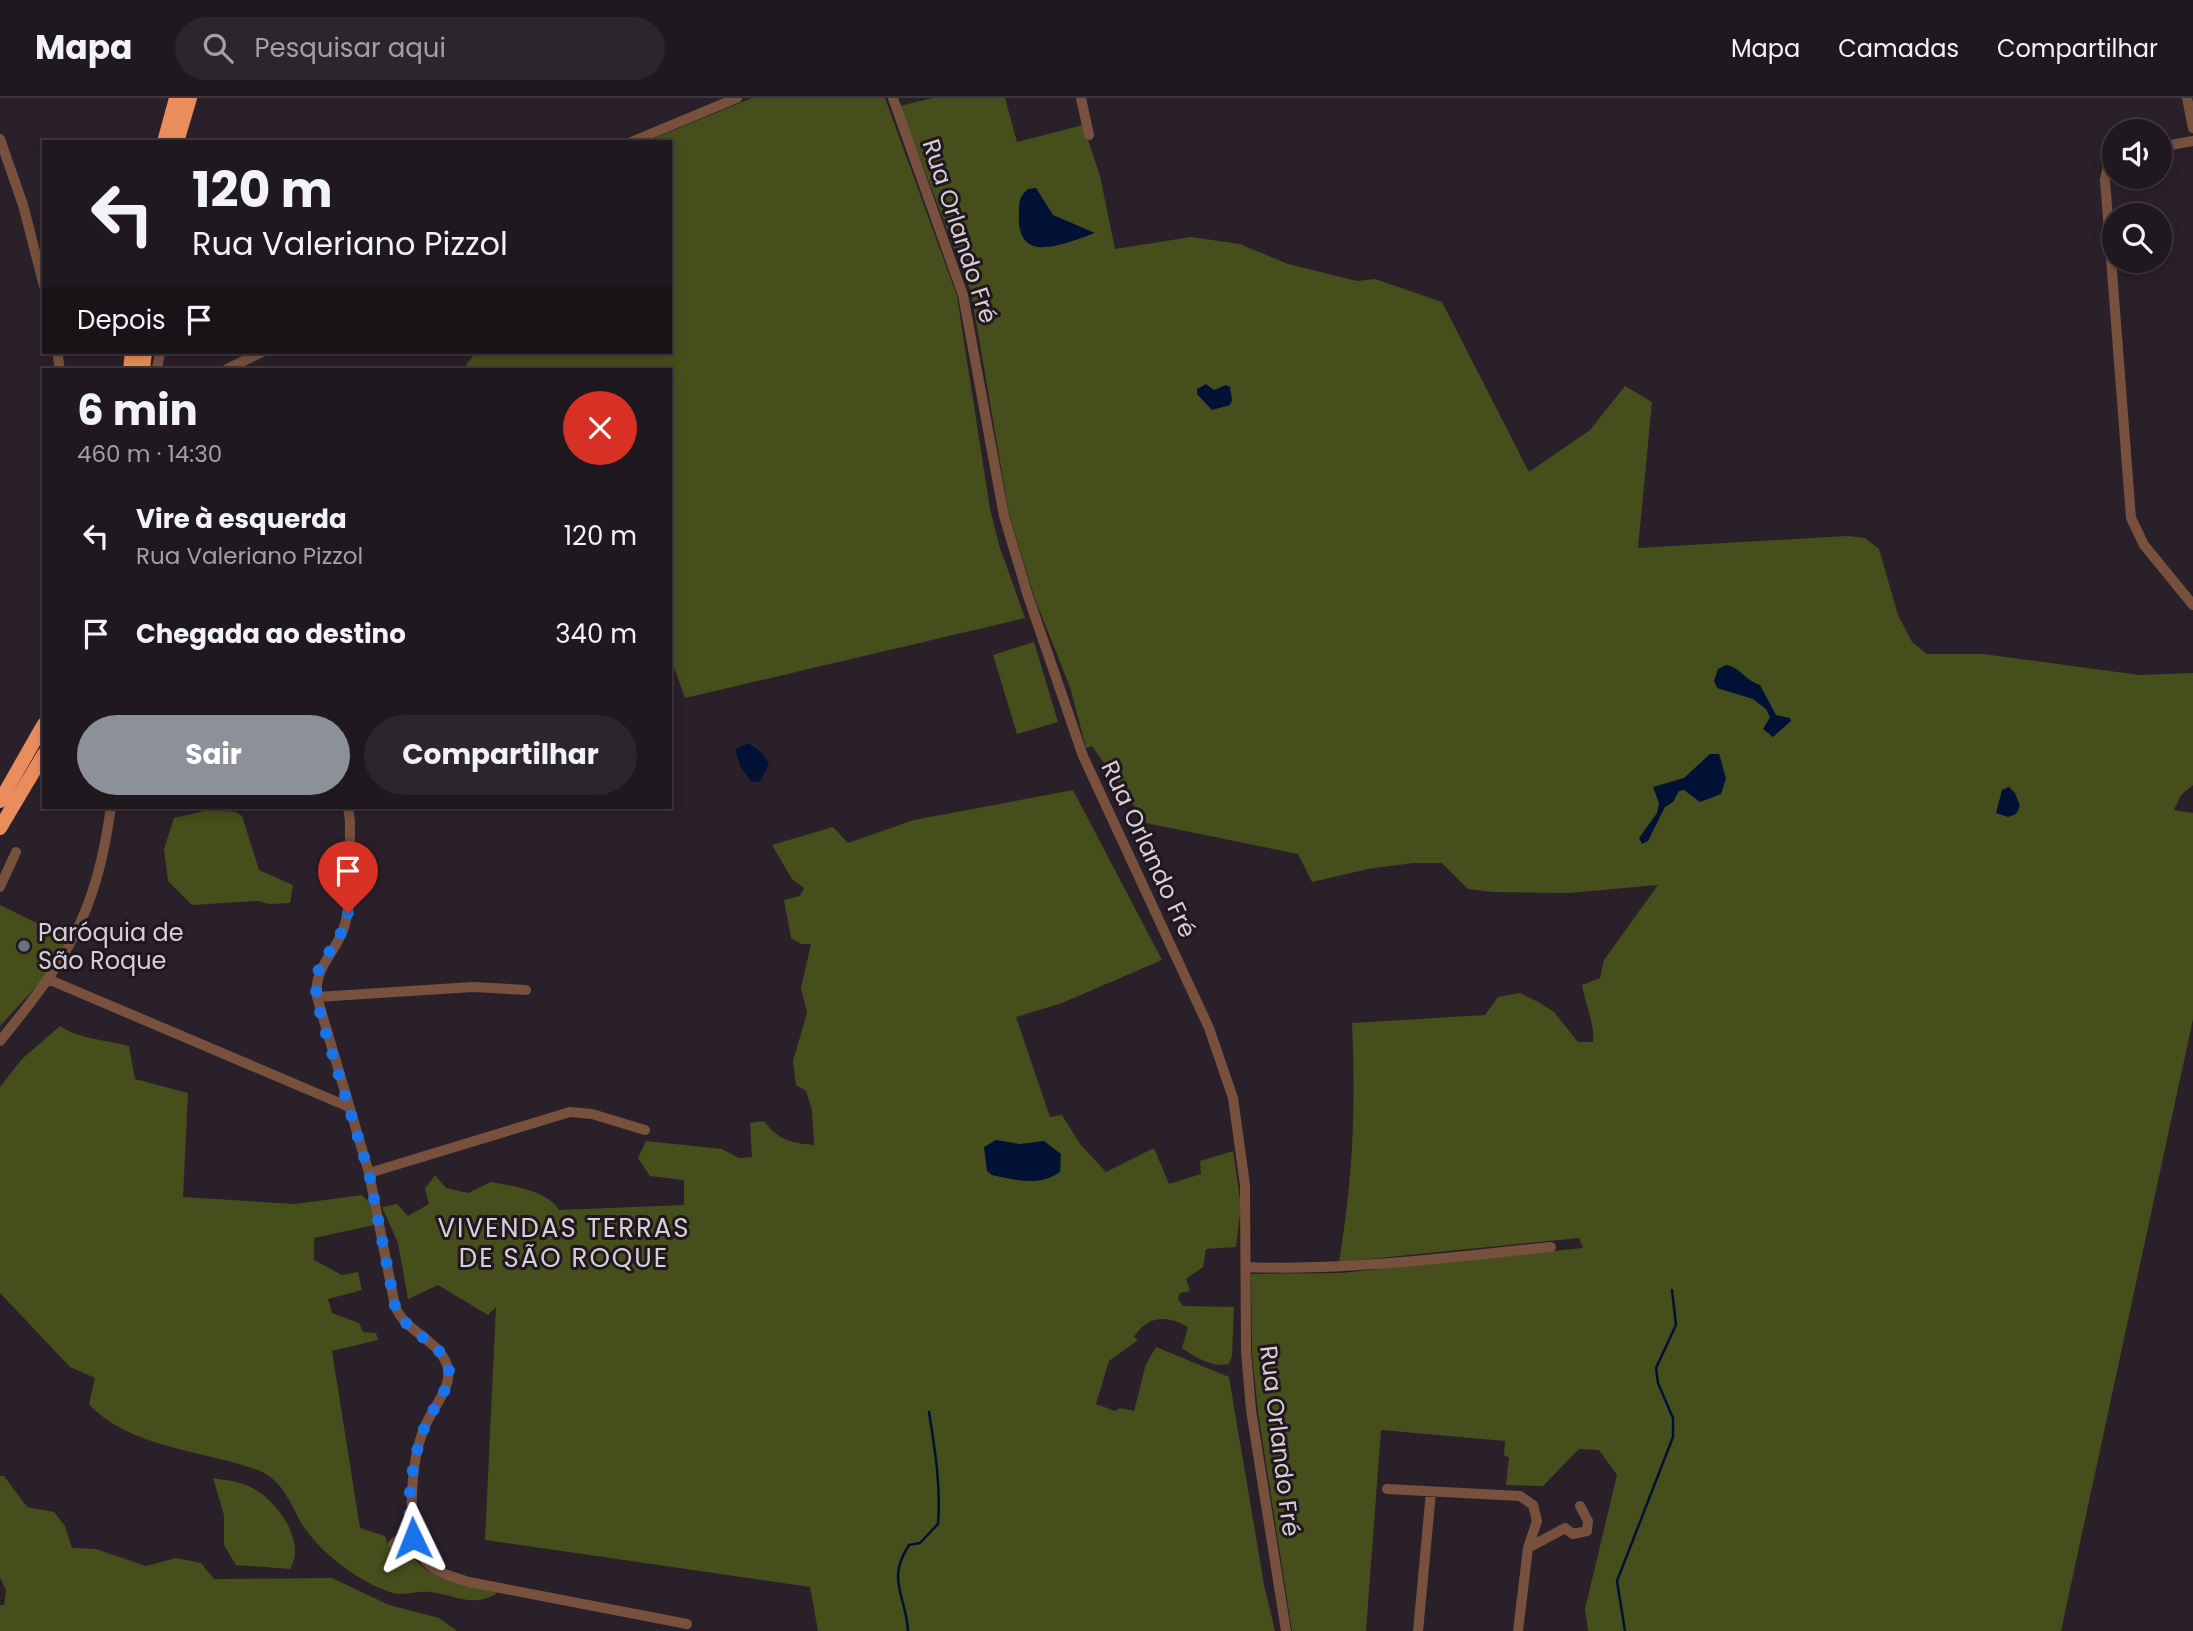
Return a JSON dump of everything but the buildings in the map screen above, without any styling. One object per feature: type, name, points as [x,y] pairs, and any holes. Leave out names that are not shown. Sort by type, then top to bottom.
[{"type":"highway","points":[[165,140],[176,98]]},
{"type":"highway","points":[[178,140],[190,98]]},
{"type":"highway","points":[[0,801],[42,728]]},
{"type":"highway","points":[[0,828],[42,757]]},
{"type":"street","points":[[636,140],[737,98]]},
{"type":"street","name":"Rua Orlando Fré","points":[[893,98],[963,295],[1004,516],[1028,596],[1083,756],[1209,1028],[1233,1098],[1245,1185],[1246,1351],[1251,1410],[1286,1631]]},
{"type":"street","points":[[1081,98],[1089,135]]},
{"type":"street","points":[[2187,98],[2193,128]]},
{"type":"street","points":[[0,139],[23,205],[42,278]]},
{"type":"street","points":[[2172,145],[2193,141]]},
{"type":"street","points":[[2106,189],[2131,518],[2144,545],[2193,606]]},
{"type":"street","points":[[229,368],[258,354]]},
{"type":"street","points":[[0,1041],[50,980],[88,908],[104,856],[111,809]]},
{"type":"street","points":[[348,809],[351,821],[348,913],[344,928],[319,969],[315,985],[369,1173],[400,1318],[442,1355],[448,1366],[445,1388],[426,1424],[416,1451],[411,1529],[422,1560],[435,1571],[469,1582],[687,1624]]},
{"type":"street","points":[[0,887],[16,852]]},
{"type":"street","points":[[50,980],[349,1107]]},
{"type":"street","points":[[317,997],[473,987],[526,990]]},
{"type":"street","points":[[369,1173],[570,1112],[592,1114],[645,1130]]},
{"type":"street","points":[[1246,1267],[1343,1267],[1551,1247]]},
{"type":"street","points":[[1387,1489],[1520,1496],[1533,1505],[1536,1521],[1528,1548],[1518,1631]]},
{"type":"street","points":[[1418,1631],[1431,1492]]},
{"type":"street","points":[[1528,1548],[1565,1528],[1573,1534],[1587,1531],[1588,1521],[1580,1506]]},
{"type":"street","points":[[393,1544],[411,1529]]},
{"type":"green space","points":[[752,98],[885,98],[957,296],[990,509],[999,545],[1025,618],[685,698],[672,662],[672,368],[464,368],[474,354],[672,354],[672,140],[650,140]]},
{"type":"green space","points":[[933,98],[1005,98],[1017,142],[1083,125],[1100,176],[1115,249],[1191,237],[1240,244],[1288,264],[1357,281],[1375,279],[1442,302],[1529,472],[1590,430],[1625,386],[1652,402],[1638,548],[1847,536],[1865,538],[1879,549],[1898,615],[1912,642],[1927,654],[1983,654],[2139,675],[2193,673],[2193,785],[2181,795],[2174,810],[2193,813],[2193,1019],[2061,1631],[1588,1631],[1585,1609],[1617,1475],[1599,1450],[1579,1449],[1543,1486],[1506,1485],[1509,1457],[1504,1456],[1505,1441],[1381,1430],[1366,1631],[1292,1631],[1258,1412],[1252,1353],[1251,1274],[1341,1273],[1583,1248],[1579,1238],[1339,1262],[1352,1143],[1352,1023],[1485,1015],[1498,997],[1520,993],[1554,1012],[1578,1042],[1593,1042],[1593,1027],[1582,985],[1600,978],[1604,960],[1658,885],[1568,893],[1493,892],[1468,889],[1442,863],[1413,863],[1368,869],[1312,882],[1298,854],[1146,823],[1092,746],[1086,748],[1070,687],[1035,599],[1009,514],[971,292],[900,106]]},
{"type":"green space","points":[[1034,642],[1058,722],[1017,734],[993,655]]},
{"type":"green space","points":[[1073,790],[1162,960],[1062,1003],[1016,1017],[1050,1117],[1062,1115],[1080,1144],[1106,1172],[1154,1148],[1169,1184],[1201,1174],[1200,1161],[1233,1151],[1241,1206],[1236,1247],[1206,1249],[1203,1267],[1186,1279],[1190,1291],[1180,1293],[1178,1299],[1183,1306],[1234,1307],[1232,1356],[1229,1364],[1210,1363],[1182,1348],[1188,1327],[1173,1320],[1158,1319],[1145,1324],[1134,1337],[1138,1340],[1109,1361],[1096,1404],[1115,1411],[1120,1408],[1134,1411],[1146,1364],[1156,1347],[1229,1377],[1264,1585],[1275,1631],[818,1631],[810,1587],[485,1540],[496,1307],[488,1315],[438,1285],[408,1299],[398,1243],[382,1207],[397,1204],[408,1216],[429,1204],[425,1189],[435,1175],[446,1188],[468,1193],[491,1182],[529,1190],[547,1198],[559,1210],[684,1205],[684,1180],[650,1176],[638,1158],[646,1141],[722,1149],[739,1158],[752,1157],[750,1123],[764,1121],[774,1132],[786,1139],[814,1145],[812,1110],[806,1091],[796,1085],[793,1061],[807,1013],[801,988],[811,944],[801,944],[791,938],[784,900],[800,896],[804,888],[792,879],[772,845],[833,827],[848,843],[914,820]]},
{"type":"green space","points":[[208,810],[236,812],[242,816],[259,870],[293,885],[290,903],[270,904],[258,901],[192,905],[168,881],[164,849],[174,818]]},
{"type":"green space","points":[[0,905],[67,938],[44,978],[0,1026]]},
{"type":"green space","points":[[60,1026],[84,1036],[129,1046],[135,1079],[188,1093],[183,1197],[295,1204],[362,1195],[370,1203],[374,1225],[314,1238],[314,1260],[342,1275],[358,1272],[362,1290],[328,1299],[332,1313],[359,1323],[363,1332],[376,1333],[378,1340],[332,1351],[360,1528],[385,1536],[388,1545],[403,1549],[428,1571],[495,1591],[496,1594],[471,1600],[430,1592],[397,1594],[366,1582],[340,1564],[316,1542],[299,1519],[284,1491],[267,1475],[239,1464],[147,1439],[105,1419],[89,1404],[95,1378],[70,1367],[0,1293],[0,1087],[22,1059]]},
{"type":"green space","points":[[0,1476],[4,1476],[27,1507],[54,1512],[65,1526],[72,1548],[96,1549],[146,1566],[176,1558],[201,1563],[214,1579],[332,1578],[389,1605],[439,1618],[457,1631],[0,1631],[0,1605],[4,1605],[6,1590],[0,1578]]},
{"type":"green space","points":[[213,1478],[257,1490],[277,1509],[285,1520],[295,1545],[290,1569],[236,1565],[224,1545],[224,1515]]},
{"type":"water","points":[[1036,188],[1053,215],[1095,233],[1045,247],[1034,246],[1026,241],[1020,230],[1019,203],[1028,189]]},
{"type":"water","points":[[1206,384],[1214,390],[1226,385],[1230,387],[1230,405],[1212,410],[1197,394],[1197,389]]},
{"type":"water","points":[[1726,665],[1760,685],[1776,715],[1790,718],[1791,721],[1773,737],[1763,729],[1770,717],[1766,709],[1753,699],[1717,688],[1714,681],[1718,669]]},
{"type":"water","points":[[748,743],[761,752],[769,764],[760,781],[752,782],[741,768],[735,750]]},
{"type":"water","points":[[1710,754],[1719,754],[1726,778],[1721,794],[1700,802],[1684,790],[1679,791],[1673,802],[1665,807],[1648,841],[1642,844],[1639,838],[1657,813],[1659,803],[1653,787],[1684,778]]},
{"type":"water","points":[[2009,787],[2015,793],[2020,806],[2016,814],[2008,817],[1996,813],[2002,790]]},
{"type":"water","points":[[996,1140],[1020,1144],[1044,1141],[1061,1154],[1060,1172],[1036,1181],[992,1175],[987,1171],[984,1147]]},
{"type":"waterway","points":[[1625,1631],[1617,1581],[1673,1437],[1673,1418],[1658,1383],[1656,1368],[1676,1325],[1672,1290]]},
{"type":"waterway","points":[[908,1631],[898,1578],[902,1557],[909,1545],[920,1543],[938,1524],[938,1482],[929,1412]]},
{"type":"place","name":"Paróquia de São Roque","points":[[24,946]]},
{"type":"district","name":"VIVENDAS TERRAS DE SÃO ROQUE","points":[[564,1243]]},
{"type":"route","points":[[348,913],[344,928],[319,969],[315,985],[321,1017],[369,1173],[395,1306],[407,1326],[442,1355],[448,1366],[445,1388],[426,1424],[416,1451],[411,1506],[413,1538]]}]
